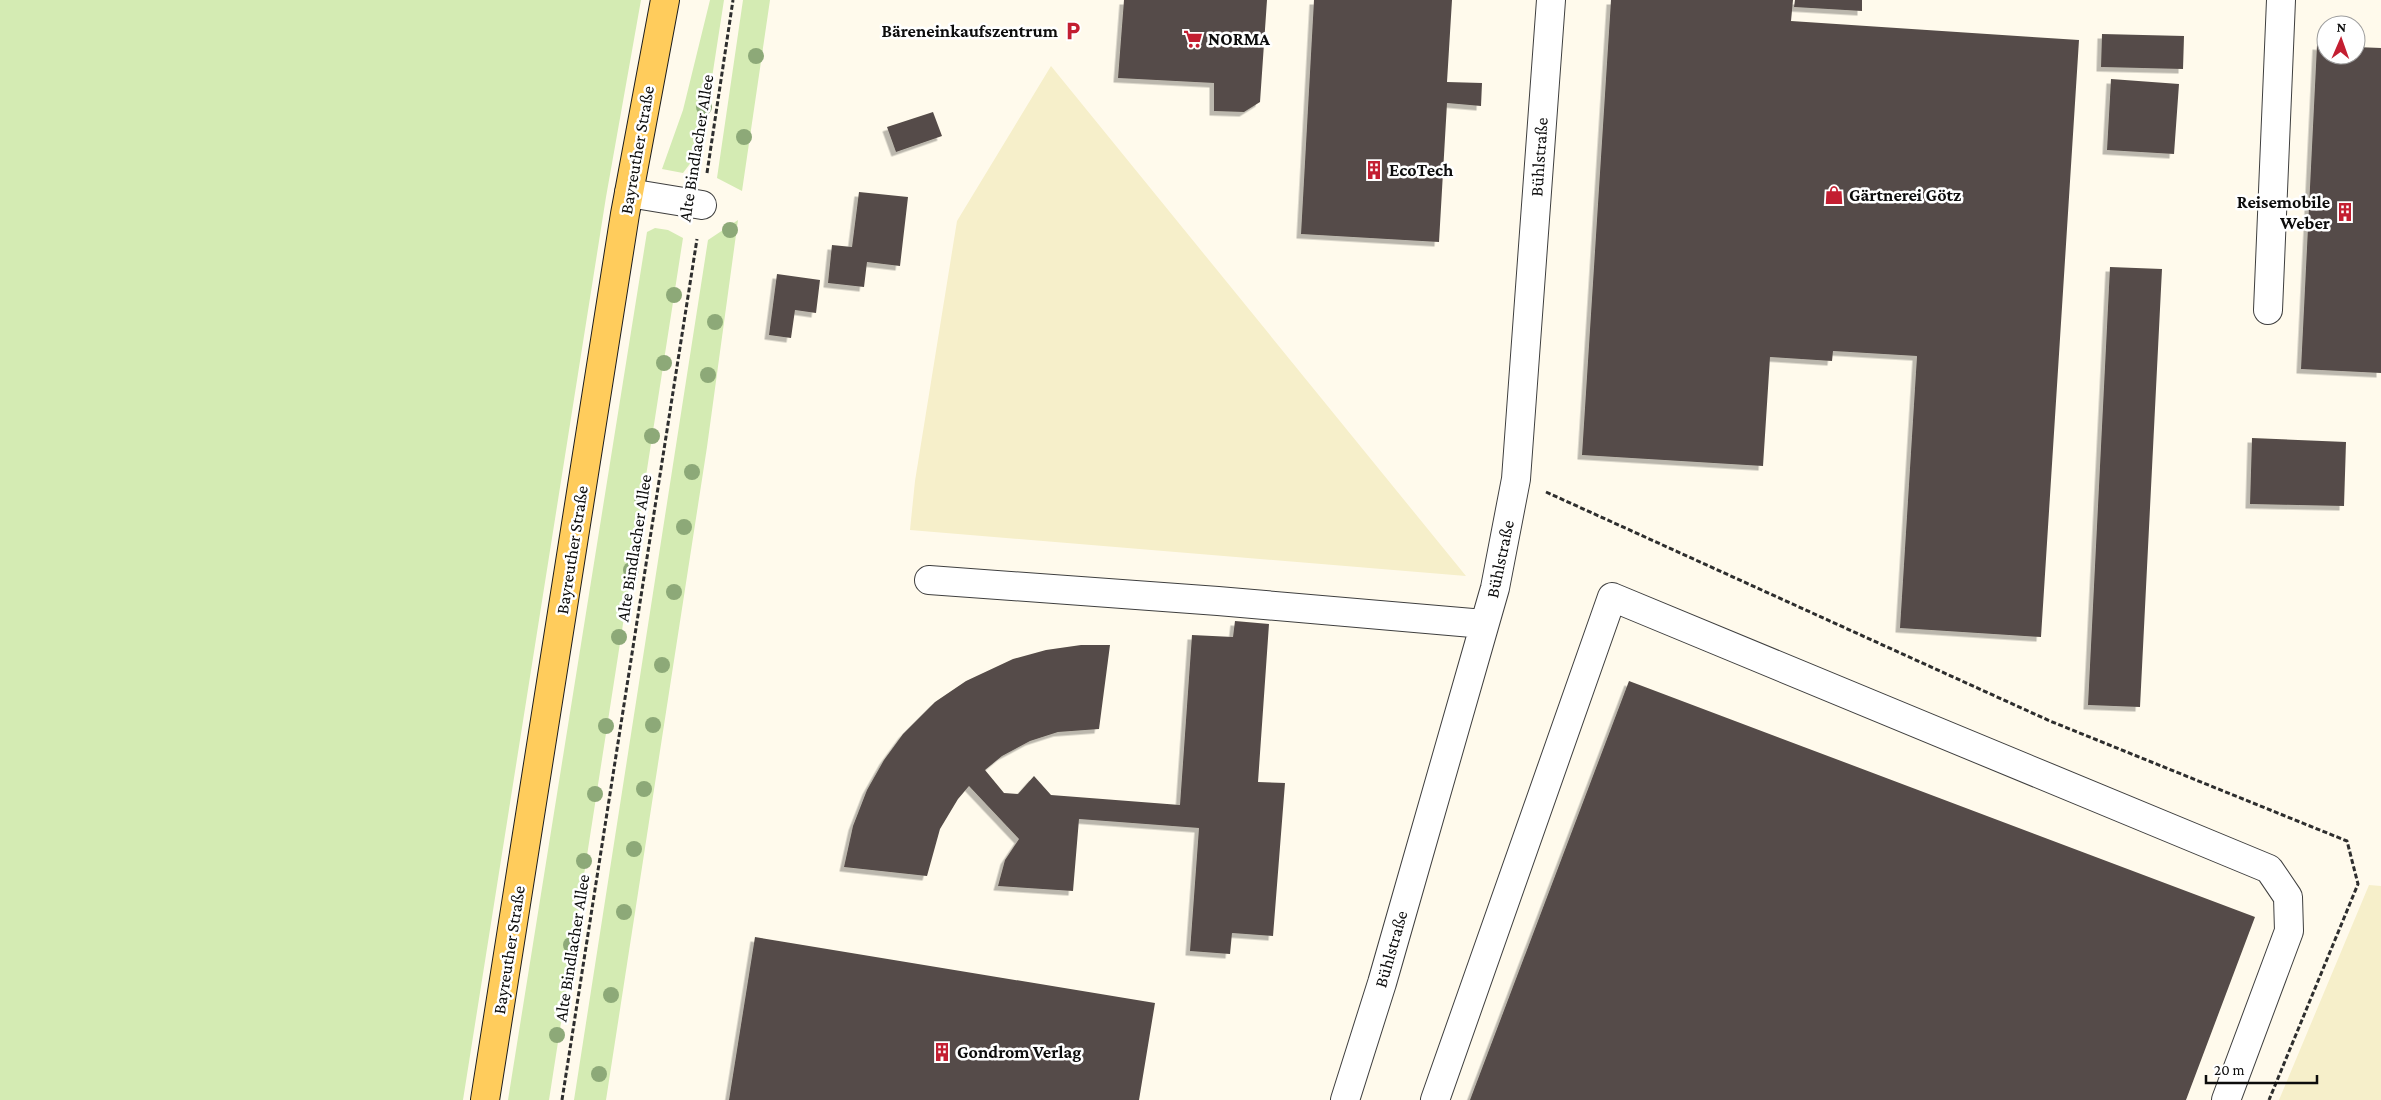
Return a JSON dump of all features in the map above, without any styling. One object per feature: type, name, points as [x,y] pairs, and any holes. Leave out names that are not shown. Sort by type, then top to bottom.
[{"type":"main road","name":"Bayreuther Straße","points":[[485,1100],[629,193],[664,0]]},
{"type":"street","name":"Bühlstraße","points":[[1345,1100],[1384,973],[1495,588],[1516,479],[1551,0]]},
{"type":"street","points":[[2268,310],[2282,0]]},
{"type":"street","points":[[629,193],[702,205]]},
{"type":"street","points":[[929,580],[1218,601],[1484,624]]},
{"type":"street","points":[[1435,1100],[1612,597],[2269,870],[2288,897],[2289,931],[2226,1100]]},
{"type":"path","name":"Alte Bindlacher Allee","points":[[562,1100],[733,0]]},
{"type":"path","points":[[1516,479],[2050,721],[2347,841],[2358,884],[2269,1100]]},
{"type":"shaded area","points":[[1051,66],[1466,576],[910,530],[915,481],[957,221]]},
{"type":"shaded area","points":[[2369,885],[2381,886],[2381,1100],[2279,1100]]},
{"type":"green space","points":[[0,0],[641,0],[606,197],[463,1100],[0,1100]]},
{"type":"green space","points":[[710,0],[724,0],[701,149],[683,173],[662,169],[683,110]]},
{"type":"green space","points":[[743,0],[770,0],[742,191],[717,178]]},
{"type":"green space","points":[[738,220],[707,447],[606,1100],[574,1100],[708,240]]},
{"type":"green space","points":[[655,228],[668,230],[683,238],[549,1100],[508,1100],[647,232]]},
{"type":"building","name":"NORMA","points":[[1124,0],[1267,0],[1260,102],[1244,112],[1214,111],[1214,83],[1118,78]]},
{"type":"building","name":"EcoTech","points":[[1314,0],[1452,0],[1447,82],[1482,83],[1481,106],[1447,103],[1439,242],[1301,234]]},
{"type":"building","name":"Gärtnerei Götz","points":[[1611,0],[1793,0],[1791,21],[2079,40],[2041,637],[1900,628],[1917,356],[1833,351],[1832,361],[1770,357],[1763,466],[1582,455]]},
{"type":"building","points":[[1795,0],[1862,0],[1862,11],[1794,7]]},
{"type":"building","points":[[2102,34],[2184,36],[2183,69],[2101,67]]},
{"type":"building","name":"Reisemobile Weber","points":[[2366,47],[2381,48],[2381,373],[2301,369],[2316,65],[2366,65]]},
{"type":"building","points":[[2111,79],[2179,84],[2174,154],[2107,150]]},
{"type":"building","points":[[933,112],[942,136],[896,152],[887,127]]},
{"type":"building","points":[[859,192],[908,197],[900,266],[867,262],[864,287],[828,283],[832,245],[852,247]]},
{"type":"building","points":[[2110,267],[2162,269],[2140,707],[2088,705]]},
{"type":"building","points":[[777,274],[820,280],[816,313],[795,310],[791,338],[769,335]]},
{"type":"building","points":[[2252,438],[2346,442],[2344,506],[2250,504]]},
{"type":"building","points":[[1235,621],[1269,624],[1258,782],[1285,783],[1273,936],[1232,933],[1230,954],[1190,951],[1199,828],[1079,819],[1073,891],[998,886],[1005,860],[1019,839],[969,786],[958,799],[940,829],[927,876],[844,867],[853,826],[867,790],[884,760],[903,734],[935,702],[966,681],[1013,659],[1046,650],[1081,645],[1110,645],[1099,729],[1058,732],[1030,741],[1002,756],[985,770],[1004,793],[1018,794],[1034,776],[1051,795],[1180,805],[1192,635],[1233,637]]},
{"type":"building","points":[[1629,681],[2255,917],[2186,1100],[1470,1100]]},
{"type":"building","name":"Gondrom Verlag","points":[[755,937],[1155,1003],[1139,1100],[729,1100]]},
{"type":"place","name":"Bäreneinkaufszentrum","points":[[1073,31]]},
{"type":"place","name":"NORMA","points":[[1193,39]]},
{"type":"place","name":"EcoTech","points":[[1374,170]]},
{"type":"place","name":"Gärtnerei Götz","points":[[1834,195]]},
{"type":"place","name":"Reisemobile Weber","points":[[2345,212]]},
{"type":"place","name":"Gondrom Verlag","points":[[942,1052]]}]
